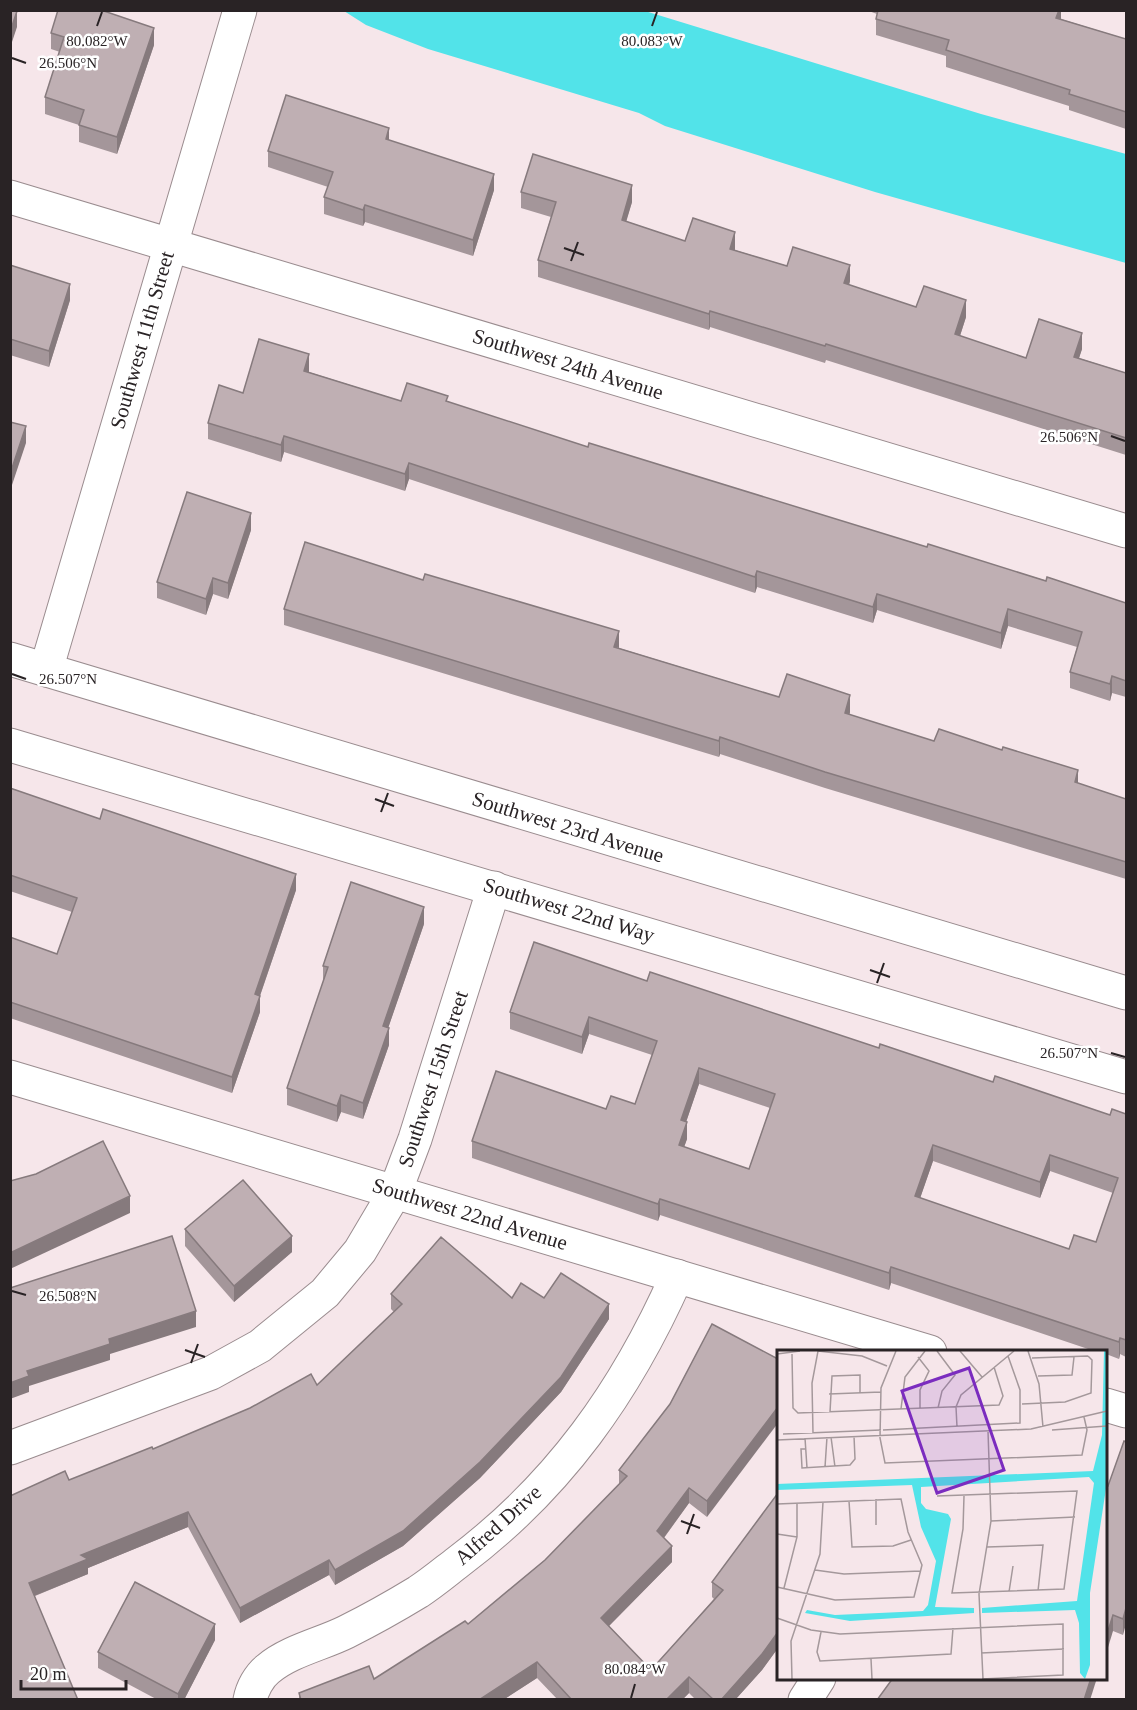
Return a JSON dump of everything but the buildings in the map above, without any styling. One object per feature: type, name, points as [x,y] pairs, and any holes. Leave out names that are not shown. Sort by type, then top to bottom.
[{"type":"street","name":"Southwest 11th Street","points":[[46,670],[240,10]]},
{"type":"street","name":"Southwest 24th Avenue","points":[[10,197],[1126,531]]},
{"type":"street","name":"Southwest 23rd Avenue","points":[[10,660],[1126,993]]},
{"type":"street","name":"Southwest 22nd Way","points":[[10,745],[1126,1077]]},
{"type":"street","name":"Southwest 15th Street","points":[[10,1448],[211,1373],[260,1346],[325,1293],[360,1251],[395,1192],[416,1139],[494,888]]},
{"type":"street","name":"Southwest 22nd Avenue","points":[[10,1077],[923,1350]]},
{"type":"street","name":"Alfred Drive","points":[[249,1700],[252,1689],[268,1669],[347,1631],[420,1591],[486,1541],[527,1504],[582,1441],[615,1396],[656,1324],[677,1276]]},
{"type":"street","points":[[1107,1405],[1126,1411]]},
{"type":"street","points":[[805,1700],[818,1680]]},
{"type":"water","points":[[344,11],[645,11],[981,114],[1126,154],[1126,263],[875,192],[665,126],[639,113],[428,49],[366,25]]}]
